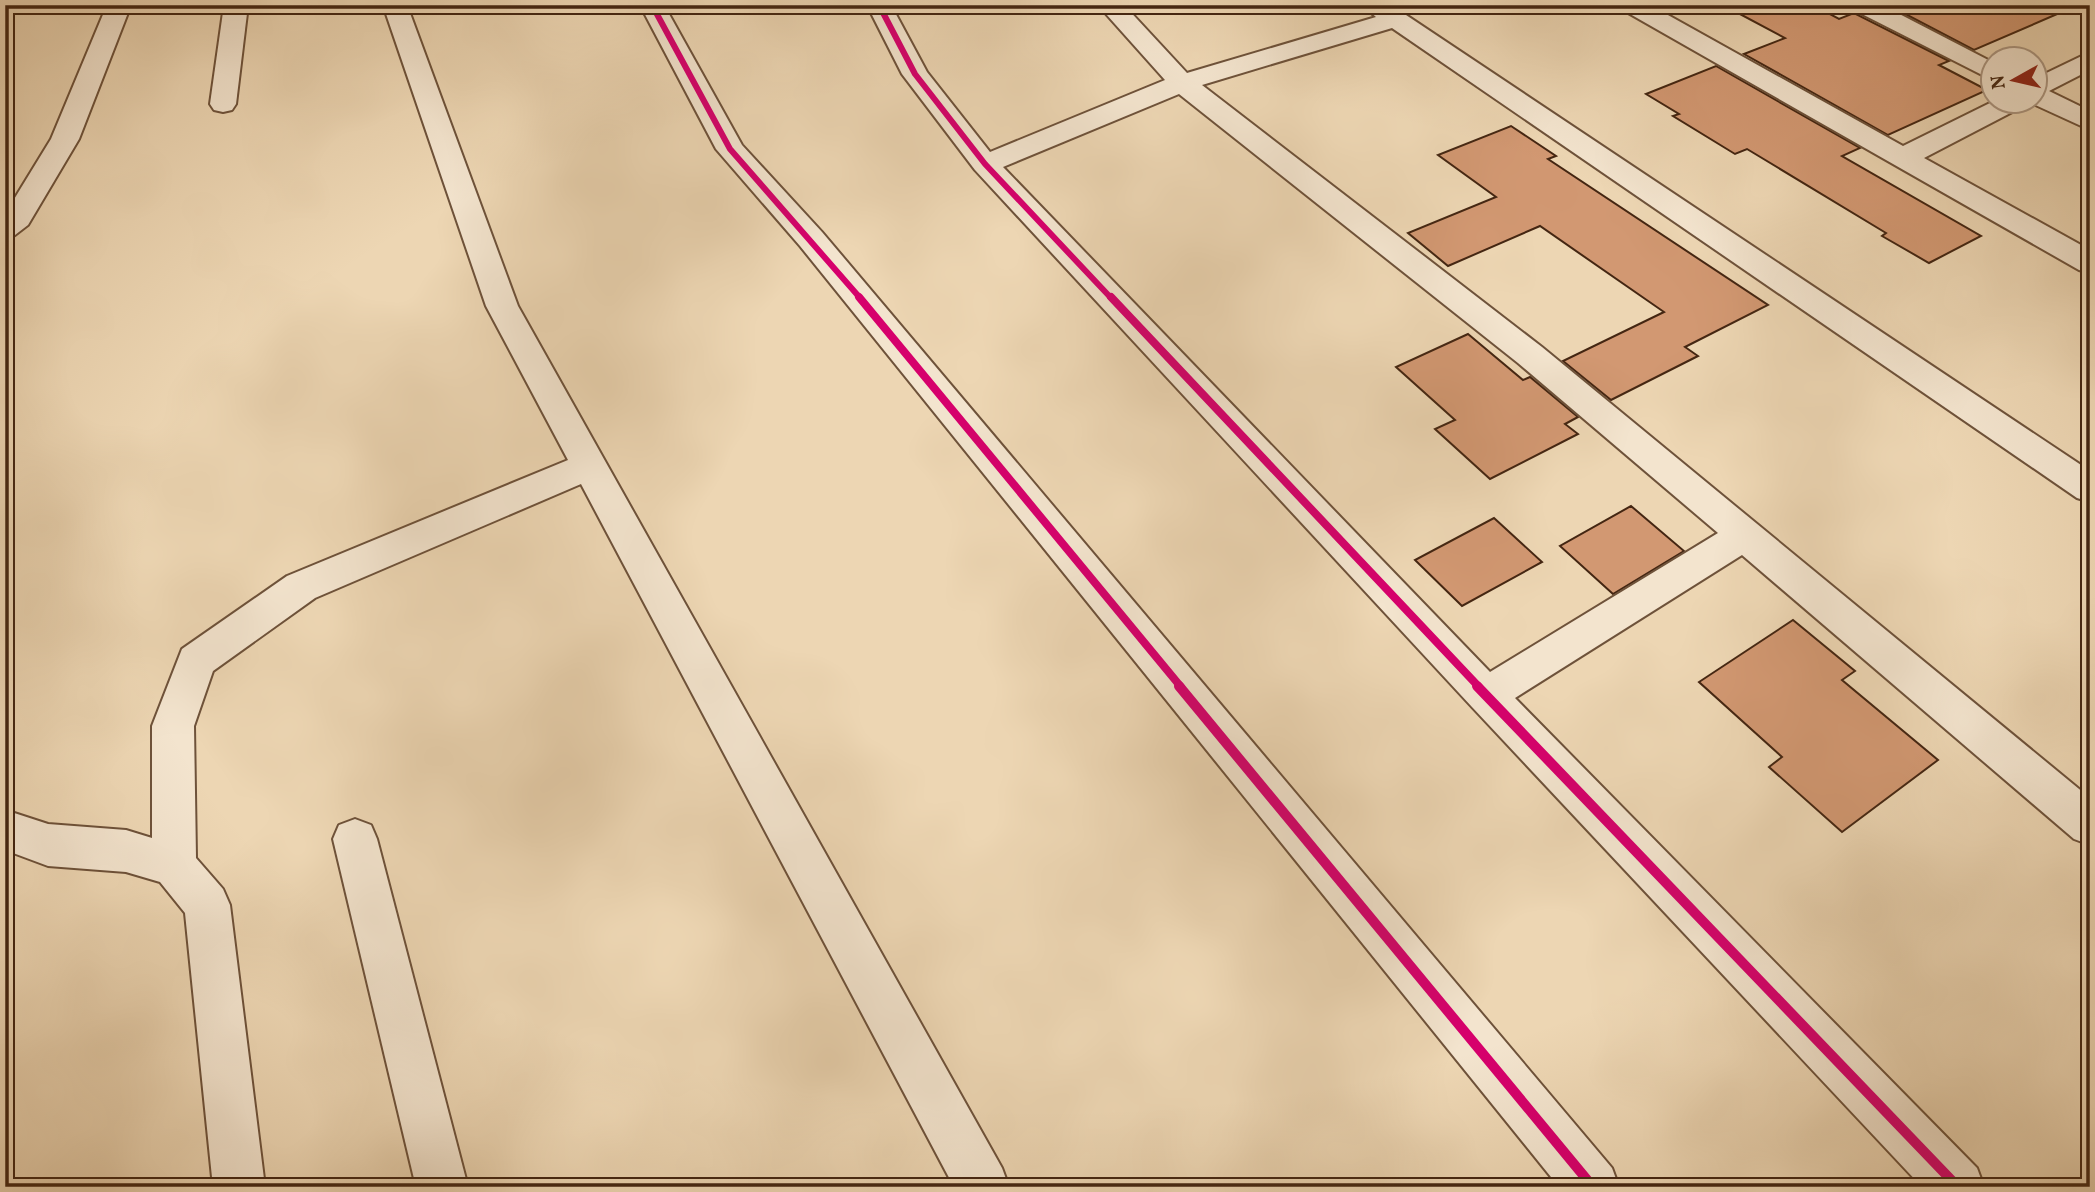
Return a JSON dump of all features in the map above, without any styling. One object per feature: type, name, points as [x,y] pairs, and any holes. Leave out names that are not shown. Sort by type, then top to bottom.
[{"type":"street","points":[[5,229],[18,219],[65,139],[119,5]]},
{"type":"street","points":[[223,104],[236,5]]},
{"type":"street","points":[[395,5],[502,306],[983,1187]]},
{"type":"street","points":[[652,5],[730,149],[820,250],[1593,1187]]},
{"type":"street","points":[[879,5],[915,74],[985,164],[1486,695],[1958,1187]]},
{"type":"street","points":[[1110,5],[1182,83],[1530,355],[2090,825]]},
{"type":"street","points":[[1632,5],[2090,263]]},
{"type":"street","points":[[1863,5],[1980,67]]},
{"type":"street","points":[[985,164],[1182,83],[1384,13],[2090,489]]},
{"type":"street","points":[[2050,80],[2090,60]]},
{"type":"street","points":[[2050,102],[2090,122]]},
{"type":"street","points":[[1904,157],[1984,116]]},
{"type":"street","points":[[174,865],[173,726],[196,661],[301,587],[589,466]]},
{"type":"street","points":[[1486,695],[1743,536]]},
{"type":"street","points":[[5,830],[48,845],[126,851],[174,865],[207,905],[239,1187]]},
{"type":"street","points":[[355,839],[442,1187]]},
{"type":"building","points":[[1723,5],[1813,5],[1839,19],[1854,13],[1949,61],[1939,65],[1980,86],[1980,93],[1888,135],[1744,54],[1785,38]]},
{"type":"building","points":[[1888,5],[2078,5],[1980,46],[1974,50]]},
{"type":"building","points":[[1716,66],[1860,148],[1842,156],[1981,236],[1929,263],[1882,236],[1886,233],[1747,149],[1735,154],[1673,116],[1679,114],[1646,94]]},
{"type":"building","points":[[1511,126],[1556,156],[1548,159],[1768,305],[1685,347],[1698,356],[1611,400],[1563,361],[1664,312],[1540,226],[1448,266],[1408,233],[1496,197],[1438,155]]},
{"type":"building","points":[[1468,334],[1523,380],[1530,377],[1578,417],[1565,424],[1578,434],[1490,479],[1435,429],[1455,420],[1396,367]]},
{"type":"building","points":[[1631,506],[1684,551],[1613,594],[1560,546]]},
{"type":"building","points":[[1494,518],[1542,562],[1462,606],[1415,560]]},
{"type":"building","points":[[1793,620],[1855,671],[1842,680],[1938,760],[1842,832],[1769,767],[1782,757],[1699,682]]},
{"type":"cycle path","points":[[652,5],[730,149],[811,239],[1593,1187]]},
{"type":"cycle path","points":[[879,5],[915,74],[985,164],[1486,695],[1958,1187]]}]
